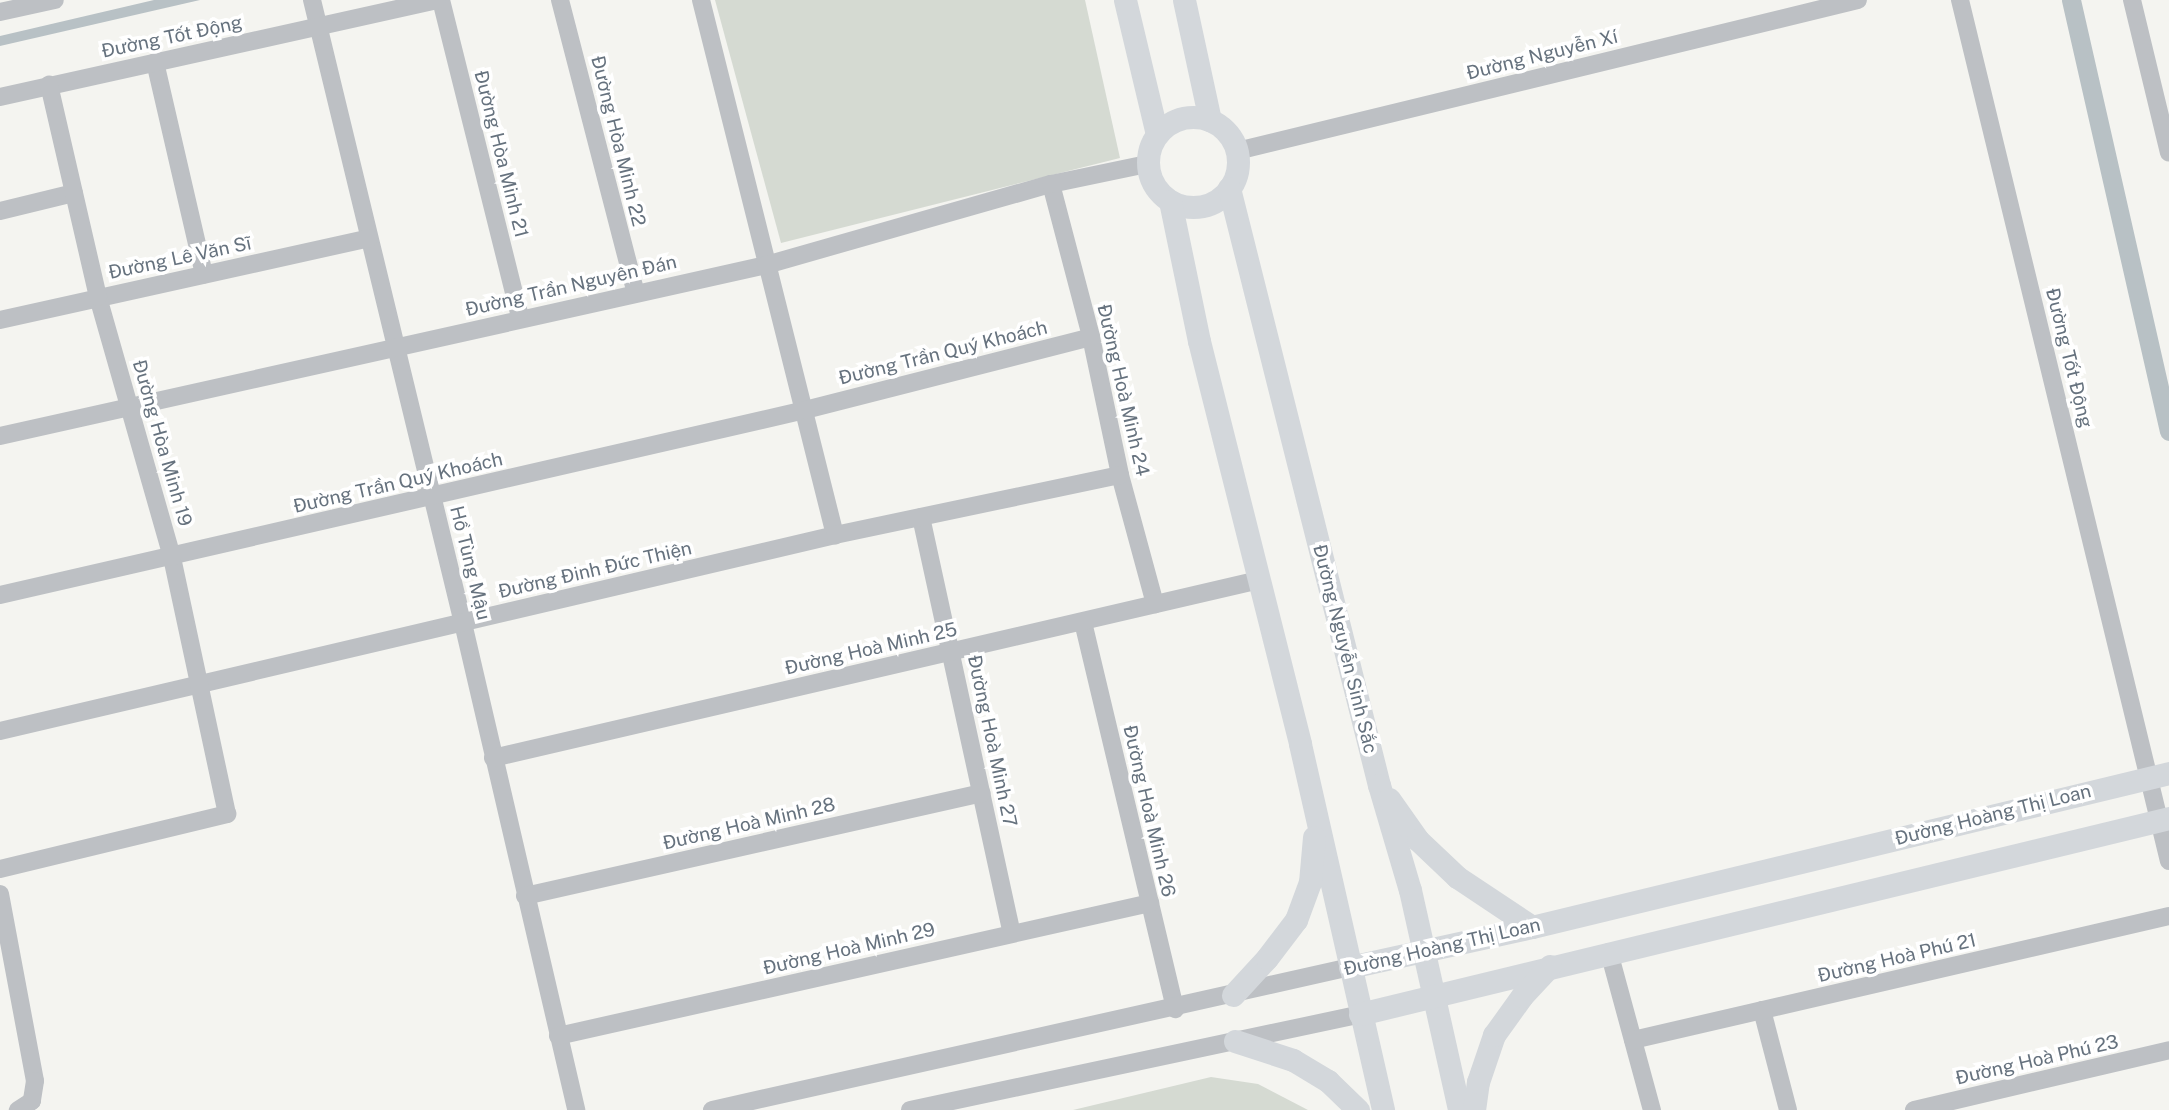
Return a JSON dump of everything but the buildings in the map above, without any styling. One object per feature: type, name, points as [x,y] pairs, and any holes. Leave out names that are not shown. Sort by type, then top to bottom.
[{"type":"main road","points":[[1125,0],[1157,134]]},
{"type":"main road","points":[[1184,0],[1210,120]]},
{"type":"main road","points":[[1187,117],[1210,120],[1227,132],[1237,151],[1236,177],[1220,198],[1196,207],[1170,201],[1158,192],[1147,164],[1152,143],[1157,134],[1176,120],[1187,117]]},
{"type":"main road","name":"Đường Nguyễn Sinh Sắc","points":[[1229,188],[1379,785],[1424,951],[1459,1110]]},
{"type":"main road","points":[[1170,201],[1199,341],[1316,817],[1383,1110]]},
{"type":"main road","name":"Đường Hoàng Thị Loan","points":[[1350,967],[1532,927],[2159,776]]},
{"type":"main road","points":[[1379,785],[1418,840],[1457,877],[1532,927]]},
{"type":"main road","points":[[1233,995],[1267,958],[1296,920],[1310,882],[1316,817]]},
{"type":"main road","points":[[1360,1014],[2164,819]]},
{"type":"main road","points":[[1474,1110],[1478,1082],[1494,1035],[1522,996],[1550,966]]},
{"type":"main road","points":[[1235,1041],[1293,1060],[1328,1081],[1358,1110]]},
{"type":"street","points":[[0,12],[55,0]]},
{"type":"street","name":"Hồ Tùng Mậu","points":[[312,0],[463,623],[576,1110]]},
{"type":"street","name":"Đường Tốt Động","points":[[0,97],[318,22],[438,0]]},
{"type":"street","name":"Đường Hòa Minh 21","points":[[438,0],[520,318]]},
{"type":"street","name":"Đường Hòa Minh 22","points":[[560,0],[636,292]]},
{"type":"street","points":[[701,0],[835,535]]},
{"type":"street","name":"Đường Nguyễn Xí","points":[[1237,151],[1858,0]]},
{"type":"street","name":"Đường Tốt Động","points":[[1960,0],[2137,725],[2159,776],[2169,861]]},
{"type":"street","points":[[2132,0],[2161,87],[2169,153]]},
{"type":"street","points":[[155,62],[204,274]]},
{"type":"street","name":"Đường Hòa Minh 19","points":[[0,869],[227,814],[173,557],[98,297],[49,85]]},
{"type":"street","name":"Đường Trần Nguyên Đán","points":[[0,436],[766,265],[1051,184],[1147,164]]},
{"type":"street","name":"Đường Hoà Minh 24","points":[[1051,184],[1091,337],[1120,475],[1155,604]]},
{"type":"street","points":[[0,211],[74,193]]},
{"type":"street","name":"Đường Lê Văn Sĩ","points":[[0,320],[369,238]]},
{"type":"street","name":"Đường Trần Quý Khoách","points":[[0,595],[805,410],[1091,337]]},
{"type":"street","name":"Đường Đinh Đức Thiện","points":[[0,731],[835,535],[1120,475]]},
{"type":"street","name":"Đường Hoà Minh 27","points":[[921,517],[1012,933]]},
{"type":"street","name":"Đường Hoà Minh 25","points":[[493,758],[1259,580]]},
{"type":"street","name":"Đường Hoà Minh 26","points":[[1083,622],[1175,1009]]},
{"type":"street","name":"Đường Hoà Minh 28","points":[[525,896],[982,793]]},
{"type":"street","points":[[0,894],[35,1081],[32,1101],[18,1110]]},
{"type":"street","name":"Đường Hoà Minh 29","points":[[558,1036],[1150,903]]},
{"type":"street","name":"Đường Hoà Phú 21","points":[[1633,1040],[2169,916]]},
{"type":"street","points":[[1609,952],[1651,1110]]},
{"type":"street","name":"Đường Hoàng Thị Loan","points":[[712,1110],[1175,1009],[1350,967]]},
{"type":"street","points":[[1762,1010],[1788,1110]]},
{"type":"street","points":[[910,1110],[1360,1014]]},
{"type":"street","name":"Đường Hoà Phú 23","points":[[1914,1110],[2169,1050]]},
{"type":"shaded area","points":[[154,0],[200,0],[0,46],[0,36]]},
{"type":"shaded area","points":[[715,0],[1085,0],[1120,158],[781,243]]},
{"type":"shaded area","points":[[1211,1077],[1258,1084],[1308,1110],[1073,1110]]},
{"type":"waterway","points":[[2071,0],[2169,431]]}]
